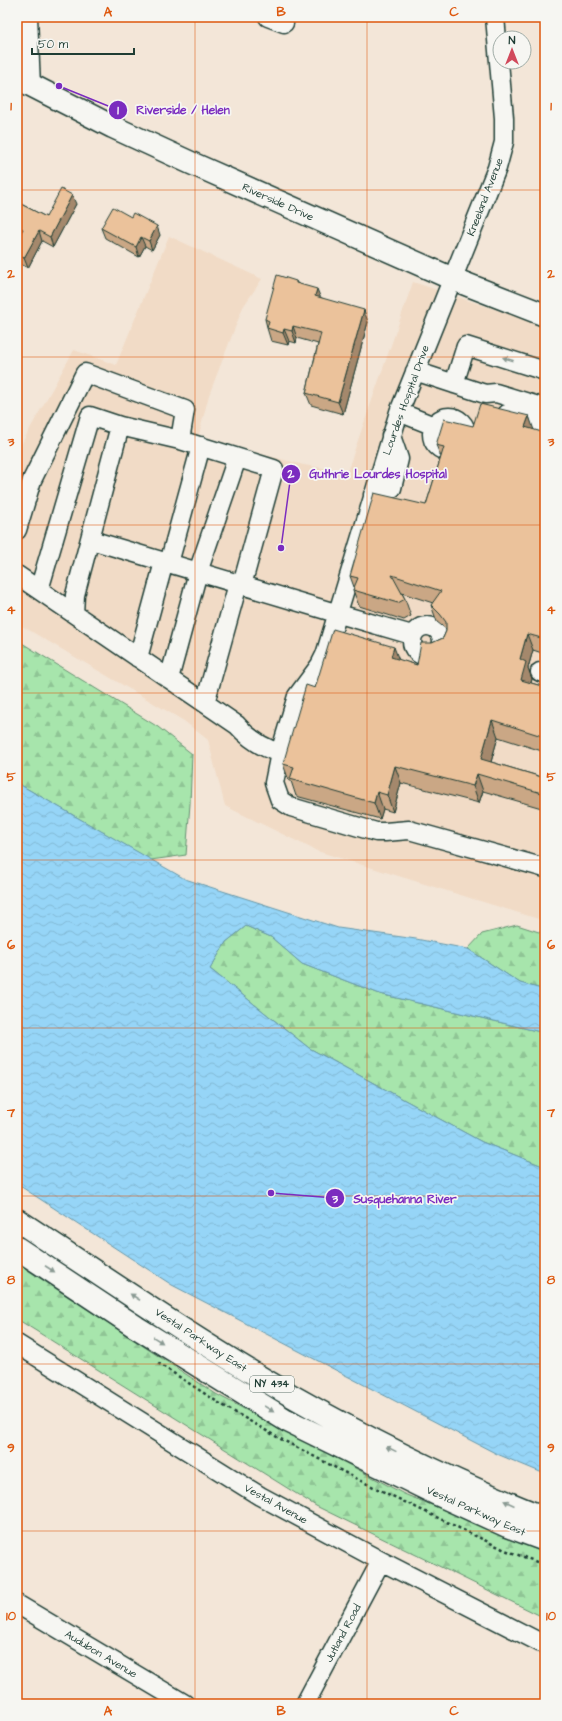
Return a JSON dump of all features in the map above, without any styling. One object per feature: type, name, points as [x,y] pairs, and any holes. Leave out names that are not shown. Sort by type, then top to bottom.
[{"type":"main road","name":"Riverside Drive","points":[[24,82],[176,157],[452,279],[545,315]]},
{"type":"main road","name":"Vestal Parkway East","points":[[17,1220],[217,1351],[292,1396],[375,1441],[459,1481],[545,1518]]},
{"type":"main road","name":"Vestal Parkway East","points":[[17,1248],[136,1327],[286,1420],[437,1494],[507,1526],[545,1540]]},
{"type":"street","points":[[24,82],[28,17]]},
{"type":"street","name":"Kneeland Avenue","points":[[452,279],[497,168],[504,142],[504,118],[495,17]]},
{"type":"street","name":"Lourdes Hospital Drive","points":[[452,279],[399,412],[373,495],[339,614],[320,665],[297,696],[280,754],[274,783],[280,800],[291,806],[335,813],[376,832],[409,830],[545,868]]},
{"type":"street","points":[[454,384],[466,346],[545,371]]},
{"type":"street","points":[[415,371],[485,394],[496,392],[545,408]]},
{"type":"street","points":[[17,530],[32,480],[85,373],[185,410],[180,440]]},
{"type":"street","points":[[485,394],[493,410],[545,425]]},
{"type":"street","points":[[68,407],[120,426],[180,440],[274,469],[205,703]]},
{"type":"street","points":[[399,412],[434,426]]},
{"type":"street","points":[[39,590],[90,416]]},
{"type":"street","points":[[74,614],[75,595],[91,540],[120,426]]},
{"type":"street","points":[[138,658],[200,446]]},
{"type":"street","points":[[169,679],[198,572],[237,458]]},
{"type":"street","points":[[91,540],[412,635]]},
{"type":"street","points":[[17,575],[205,703],[237,726],[257,743],[280,754]]},
{"type":"street","name":"Vestal Avenue","points":[[17,1344],[260,1496],[381,1561],[545,1645]]},
{"type":"street","name":"Jutland Road","points":[[305,1704],[381,1561]]},
{"type":"street","name":"Audubon Avenue","points":[[17,1604],[185,1704]]},
{"type":"shaded area","points":[[169,236],[262,279],[243,307],[209,395],[198,438],[304,465],[347,472],[413,282],[545,326],[545,921],[317,851],[225,806],[208,740],[184,721],[17,623],[17,452],[74,350],[116,365]]},
{"type":"green space","points":[[17,640],[158,727],[192,754],[186,855],[151,860],[17,783]]},
{"type":"green space","points":[[517,925],[545,934],[545,990],[520,983],[468,949],[482,934]]},
{"type":"green space","points":[[246,926],[271,937],[302,964],[380,994],[545,1033],[545,1167],[482,1142],[309,1048],[210,969],[226,942]]},
{"type":"green space","points":[[17,1263],[216,1394],[404,1494],[545,1550],[545,1618],[316,1506],[17,1319]]},
{"type":"water","points":[[17,783],[185,879],[338,928],[416,939],[468,949],[520,983],[545,990],[545,1033],[380,994],[302,964],[271,937],[246,926],[226,942],[210,969],[309,1048],[482,1142],[545,1167],[545,1474],[497,1454],[172,1285],[17,1184]]},
{"type":"building","points":[[61,189],[72,195],[50,237],[39,231],[24,258],[17,255],[17,239],[23,229],[17,226],[17,202],[46,217]]},
{"type":"building","points":[[113,207],[131,217],[133,213],[157,226],[149,241],[141,237],[136,247],[101,228]]},
{"type":"building","points":[[277,275],[296,281],[296,283],[317,289],[315,296],[364,310],[338,402],[306,393],[321,333],[293,326],[292,331],[284,329],[283,333],[267,328],[269,321],[265,319]]},
{"type":"building","points":[[480,404],[529,416],[525,427],[545,433],[545,639],[527,634],[520,659],[526,662],[521,680],[545,687],[545,737],[492,720],[481,759],[545,778],[545,794],[477,774],[473,786],[395,766],[387,795],[377,792],[374,803],[290,779],[294,767],[283,764],[306,685],[315,688],[333,629],[394,647],[391,657],[417,665],[421,643],[432,643],[443,638],[446,631],[446,622],[431,605],[441,591],[392,575],[405,599],[398,603],[353,590],[358,578],[350,576],[374,493],[426,505],[444,447],[436,445],[444,419],[473,426]]},
{"type":"place","name":"Riverside / Helen","points":[[59,86]]},
{"type":"place","name":"Guthrie Lourdes Hospital","points":[[281,548]]},
{"type":"place","name":"Susquehanna River","points":[[271,1193]]}]
